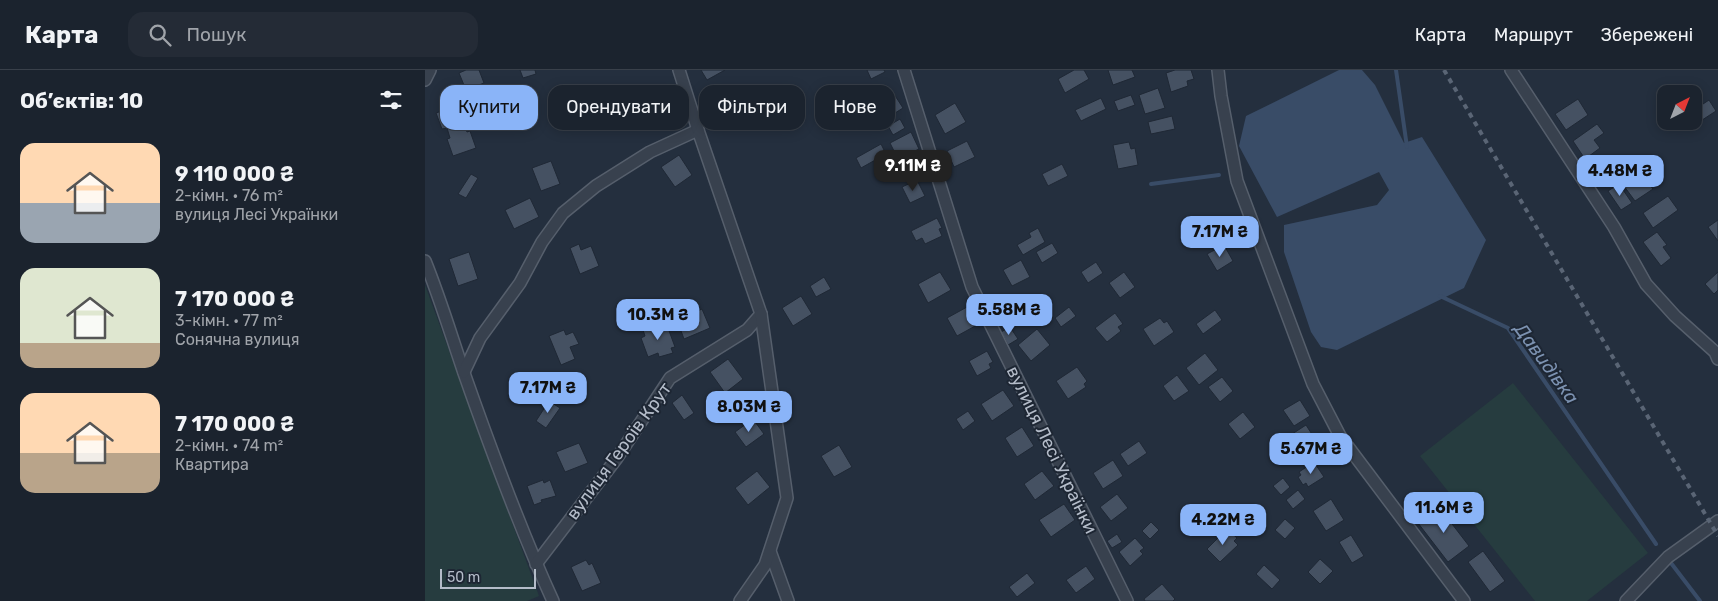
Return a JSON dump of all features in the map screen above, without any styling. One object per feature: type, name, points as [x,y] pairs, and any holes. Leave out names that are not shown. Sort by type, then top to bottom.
[{"type":"street","points":[[425,80],[430,70]]},
{"type":"street","points":[[679,70],[761,314],[787,498],[765,566],[739,601]]},
{"type":"street","name":"вулиця Лесі Українки","points":[[904,70],[971,287],[1127,601]]},
{"type":"street","points":[[1218,70],[1237,181],[1313,384],[1340,436],[1464,601]]},
{"type":"street","points":[[1511,70],[1614,227],[1646,284],[1675,316],[1715,352],[1718,359]]},
{"type":"street","points":[[464,372],[480,338],[520,284],[542,242],[563,212],[596,186],[650,152],[698,130]]},
{"type":"street","points":[[425,261],[443,306],[498,469],[553,601]]},
{"type":"street","name":"вулиця Героїв Крут","points":[[536,564],[617,458],[669,378],[747,330],[761,314]]},
{"type":"street","points":[[1625,601],[1668,557],[1718,521]]},
{"type":"street","points":[[770,551],[788,601]]},
{"type":"green space","points":[[425,285],[539,596],[527,601],[425,601]]},
{"type":"green space","points":[[1513,383],[1648,553],[1587,601],[1535,601],[1420,456]]},
{"type":"water","points":[[1339,70],[1362,70],[1375,85],[1404,143],[1422,137],[1486,240],[1464,288],[1337,350],[1321,347],[1311,332],[1284,252],[1284,225],[1377,205],[1389,190],[1379,172],[1277,217],[1239,146],[1246,116]]},
{"type":"building","points":[[466,70],[479,70],[484,83],[464,85],[459,73]]},
{"type":"building","points":[[520,70],[535,70],[536,74],[523,78]]},
{"type":"building","points":[[701,70],[725,70],[707,80]]},
{"type":"building","points":[[867,70],[884,70],[885,72],[871,79]]},
{"type":"building","points":[[1074,70],[1084,70],[1089,79],[1065,93],[1058,79]]},
{"type":"building","points":[[1108,70],[1132,70],[1135,77],[1113,85]]},
{"type":"building","points":[[1175,70],[1191,70],[1194,79],[1187,81],[1188,86],[1171,92],[1166,73]]},
{"type":"building","points":[[1158,88],[1165,108],[1145,114],[1139,95]]},
{"type":"building","points":[[1131,95],[1135,105],[1118,111],[1114,101]]},
{"type":"building","points":[[895,96],[903,108],[895,113]]},
{"type":"building","points":[[1101,98],[1106,109],[1081,121],[1075,110]]},
{"type":"building","points":[[1578,99],[1588,115],[1566,130],[1555,114]]},
{"type":"building","points":[[1709,100],[1716,111],[1703,119],[1703,104]]},
{"type":"building","points":[[955,103],[966,122],[945,134],[935,115]]},
{"type":"building","points":[[440,112],[440,124],[436,113]]},
{"type":"building","points":[[1172,116],[1175,129],[1151,134],[1148,122]]},
{"type":"building","points":[[900,119],[905,128],[893,135],[890,130],[895,130],[895,122]]},
{"type":"building","points":[[1597,124],[1604,133],[1594,140],[1600,148],[1585,159],[1573,141]]},
{"type":"building","points":[[448,130],[470,131],[476,148],[453,156],[447,139],[450,138]]},
{"type":"building","points":[[911,132],[919,149],[898,159],[890,143]]},
{"type":"building","points":[[967,141],[975,157],[954,167],[947,151]]},
{"type":"building","points":[[1129,142],[1131,149],[1135,148],[1138,165],[1118,169],[1113,145]]},
{"type":"building","points":[[881,144],[886,154],[861,168],[856,158]]},
{"type":"building","points":[[679,155],[692,175],[675,187],[661,167]]},
{"type":"building","points":[[1613,159],[1620,170],[1617,172],[1620,177],[1605,187],[1595,171]]},
{"type":"building","points":[[551,161],[560,184],[541,191],[532,168]]},
{"type":"building","points":[[1062,164],[1068,176],[1048,186],[1042,174]]},
{"type":"building","points":[[1639,170],[1645,179],[1648,177],[1653,184],[1650,185],[1653,189],[1635,201],[1621,182]]},
{"type":"building","points":[[471,174],[478,178],[466,198],[458,194]]},
{"type":"building","points":[[917,180],[925,196],[910,203],[902,187]]},
{"type":"building","points":[[1619,184],[1632,203],[1621,210],[1608,191]]},
{"type":"building","points":[[1668,196],[1678,210],[1653,228],[1643,213]]},
{"type":"building","points":[[530,198],[539,217],[514,229],[505,210]]},
{"type":"building","points":[[937,218],[942,228],[939,229],[942,236],[925,244],[922,238],[916,241],[911,231]]},
{"type":"building","points":[[1718,220],[1718,241],[1708,227]]},
{"type":"building","points":[[1189,224],[1206,238],[1198,248],[1181,233]]},
{"type":"building","points":[[1038,228],[1045,242],[1023,255],[1017,245],[1031,237],[1029,233]]},
{"type":"building","points":[[1657,232],[1667,245],[1663,247],[1671,258],[1661,266],[1643,242]]},
{"type":"building","points":[[1052,243],[1058,253],[1042,263],[1036,252]]},
{"type":"building","points":[[579,244],[581,250],[591,246],[599,266],[580,274],[570,248]]},
{"type":"building","points":[[1224,245],[1233,261],[1217,271],[1207,254]]},
{"type":"building","points":[[469,252],[478,279],[458,286],[449,259]]},
{"type":"building","points":[[1021,260],[1030,277],[1012,286],[1003,270]]},
{"type":"building","points":[[1096,262],[1103,273],[1088,283],[1081,272]]},
{"type":"building","points":[[940,272],[951,290],[928,303],[918,284]]},
{"type":"building","points":[[1124,272],[1135,287],[1120,298],[1109,283]]},
{"type":"building","points":[[1718,272],[1718,290],[1714,294],[1705,284]]},
{"type":"building","points":[[824,277],[831,289],[816,297],[810,286]]},
{"type":"building","points":[[801,296],[812,314],[793,326],[782,308]]},
{"type":"building","points":[[967,307],[977,325],[957,336],[947,318]]},
{"type":"building","points":[[1069,307],[1076,316],[1061,327],[1055,318]]},
{"type":"building","points":[[702,309],[710,328],[684,339],[677,320]]},
{"type":"building","points":[[1215,310],[1222,320],[1203,334],[1196,324]]},
{"type":"building","points":[[1115,313],[1123,324],[1118,327],[1121,331],[1107,342],[1095,328]]},
{"type":"building","points":[[1160,318],[1164,323],[1167,321],[1174,332],[1154,346],[1143,329]]},
{"type":"building","points":[[660,324],[663,330],[668,328],[675,347],[671,348],[673,353],[659,357],[658,353],[648,357],[641,338],[645,336],[643,330]]},
{"type":"building","points":[[1010,327],[1018,339],[1008,345],[1001,332]]},
{"type":"building","points":[[1037,329],[1050,345],[1031,361],[1018,345]]},
{"type":"building","points":[[564,330],[566,335],[573,332],[579,344],[570,347],[575,359],[561,365],[549,336]]},
{"type":"building","points":[[987,351],[993,362],[989,364],[991,368],[977,376],[969,361]]},
{"type":"building","points":[[1205,353],[1218,370],[1199,385],[1186,368]]},
{"type":"building","points":[[728,359],[743,379],[725,393],[710,372]]},
{"type":"building","points":[[1077,367],[1087,381],[1084,384],[1086,387],[1068,399],[1056,381]]},
{"type":"building","points":[[1177,375],[1189,391],[1174,401],[1163,386]]},
{"type":"building","points":[[1222,377],[1233,391],[1220,402],[1208,387]]},
{"type":"building","points":[[1003,390],[1014,406],[992,421],[981,404]]},
{"type":"building","points":[[682,395],[694,413],[684,420],[672,403]]},
{"type":"building","points":[[1300,400],[1310,416],[1294,426],[1283,410]]},
{"type":"building","points":[[549,401],[560,408],[546,428],[536,421]]},
{"type":"building","points":[[968,411],[975,421],[963,430],[956,419]]},
{"type":"building","points":[[1243,412],[1255,427],[1240,439],[1228,424]]},
{"type":"building","points":[[753,419],[764,434],[746,447],[735,432]]},
{"type":"building","points":[[1306,425],[1315,439],[1297,450],[1289,436]]},
{"type":"building","points":[[1022,427],[1034,446],[1017,457],[1005,438]]},
{"type":"building","points":[[1139,441],[1147,453],[1128,466],[1120,454]]},
{"type":"building","points":[[579,443],[588,463],[565,472],[556,452]]},
{"type":"building","points":[[839,445],[852,467],[834,477],[821,456]]},
{"type":"building","points":[[1113,460],[1123,476],[1103,489],[1093,473]]},
{"type":"building","points":[[1314,462],[1324,477],[1308,487],[1306,483],[1303,485],[1298,477],[1301,475],[1299,472]]},
{"type":"building","points":[[757,471],[770,487],[748,505],[735,488]]},
{"type":"building","points":[[1042,471],[1054,486],[1035,500],[1024,484]]},
{"type":"building","points":[[1283,478],[1290,487],[1281,495],[1273,486]]},
{"type":"building","points":[[543,480],[544,483],[550,480],[556,496],[541,500],[542,502],[534,505],[527,486]]},
{"type":"building","points":[[1298,490],[1305,499],[1293,509],[1286,500]]},
{"type":"building","points":[[1117,494],[1128,508],[1111,521],[1100,507]]},
{"type":"building","points":[[1331,499],[1344,520],[1326,531],[1313,511]]},
{"type":"building","points":[[1064,504],[1075,520],[1051,537],[1039,520]]},
{"type":"building","points":[[1439,507],[1469,546],[1448,562],[1418,523]]},
{"type":"building","points":[[1245,512],[1254,522],[1245,531],[1236,521]]},
{"type":"building","points":[[1285,519],[1295,528],[1285,539],[1275,530]]},
{"type":"building","points":[[1151,522],[1159,530],[1150,539],[1142,531]]},
{"type":"building","points":[[1227,529],[1237,538],[1234,541],[1238,545],[1220,562],[1207,549]]},
{"type":"building","points":[[1117,534],[1122,542],[1112,548],[1107,541]]},
{"type":"building","points":[[1351,535],[1364,556],[1352,563],[1339,542]]},
{"type":"building","points":[[1135,538],[1144,548],[1140,551],[1143,554],[1130,566],[1119,552]]},
{"type":"building","points":[[1483,551],[1505,581],[1490,592],[1468,562]]},
{"type":"building","points":[[1320,559],[1333,571],[1320,584],[1308,572]]},
{"type":"building","points":[[586,560],[589,565],[592,563],[601,583],[582,591],[571,567]]},
{"type":"building","points":[[1264,565],[1280,580],[1272,589],[1256,574]]},
{"type":"building","points":[[1086,566],[1095,579],[1076,593],[1066,580]]},
{"type":"building","points":[[1027,573],[1035,583],[1017,597],[1009,587]]},
{"type":"building","points":[[1162,584],[1175,599],[1173,601],[1145,601],[1144,599]]},
{"type":"waterway","name":"Давидівка","points":[[1396,70],[1407,147]]},
{"type":"waterway","points":[[1151,184],[1219,175]]},
{"type":"waterway","name":"Давидівка","points":[[1440,296],[1508,328],[1656,544]]},
{"type":"waterway","name":"Давидівка","points":[[1671,563],[1700,601]]},
{"type":"railway","points":[[1444,70],[1718,536]]}]
